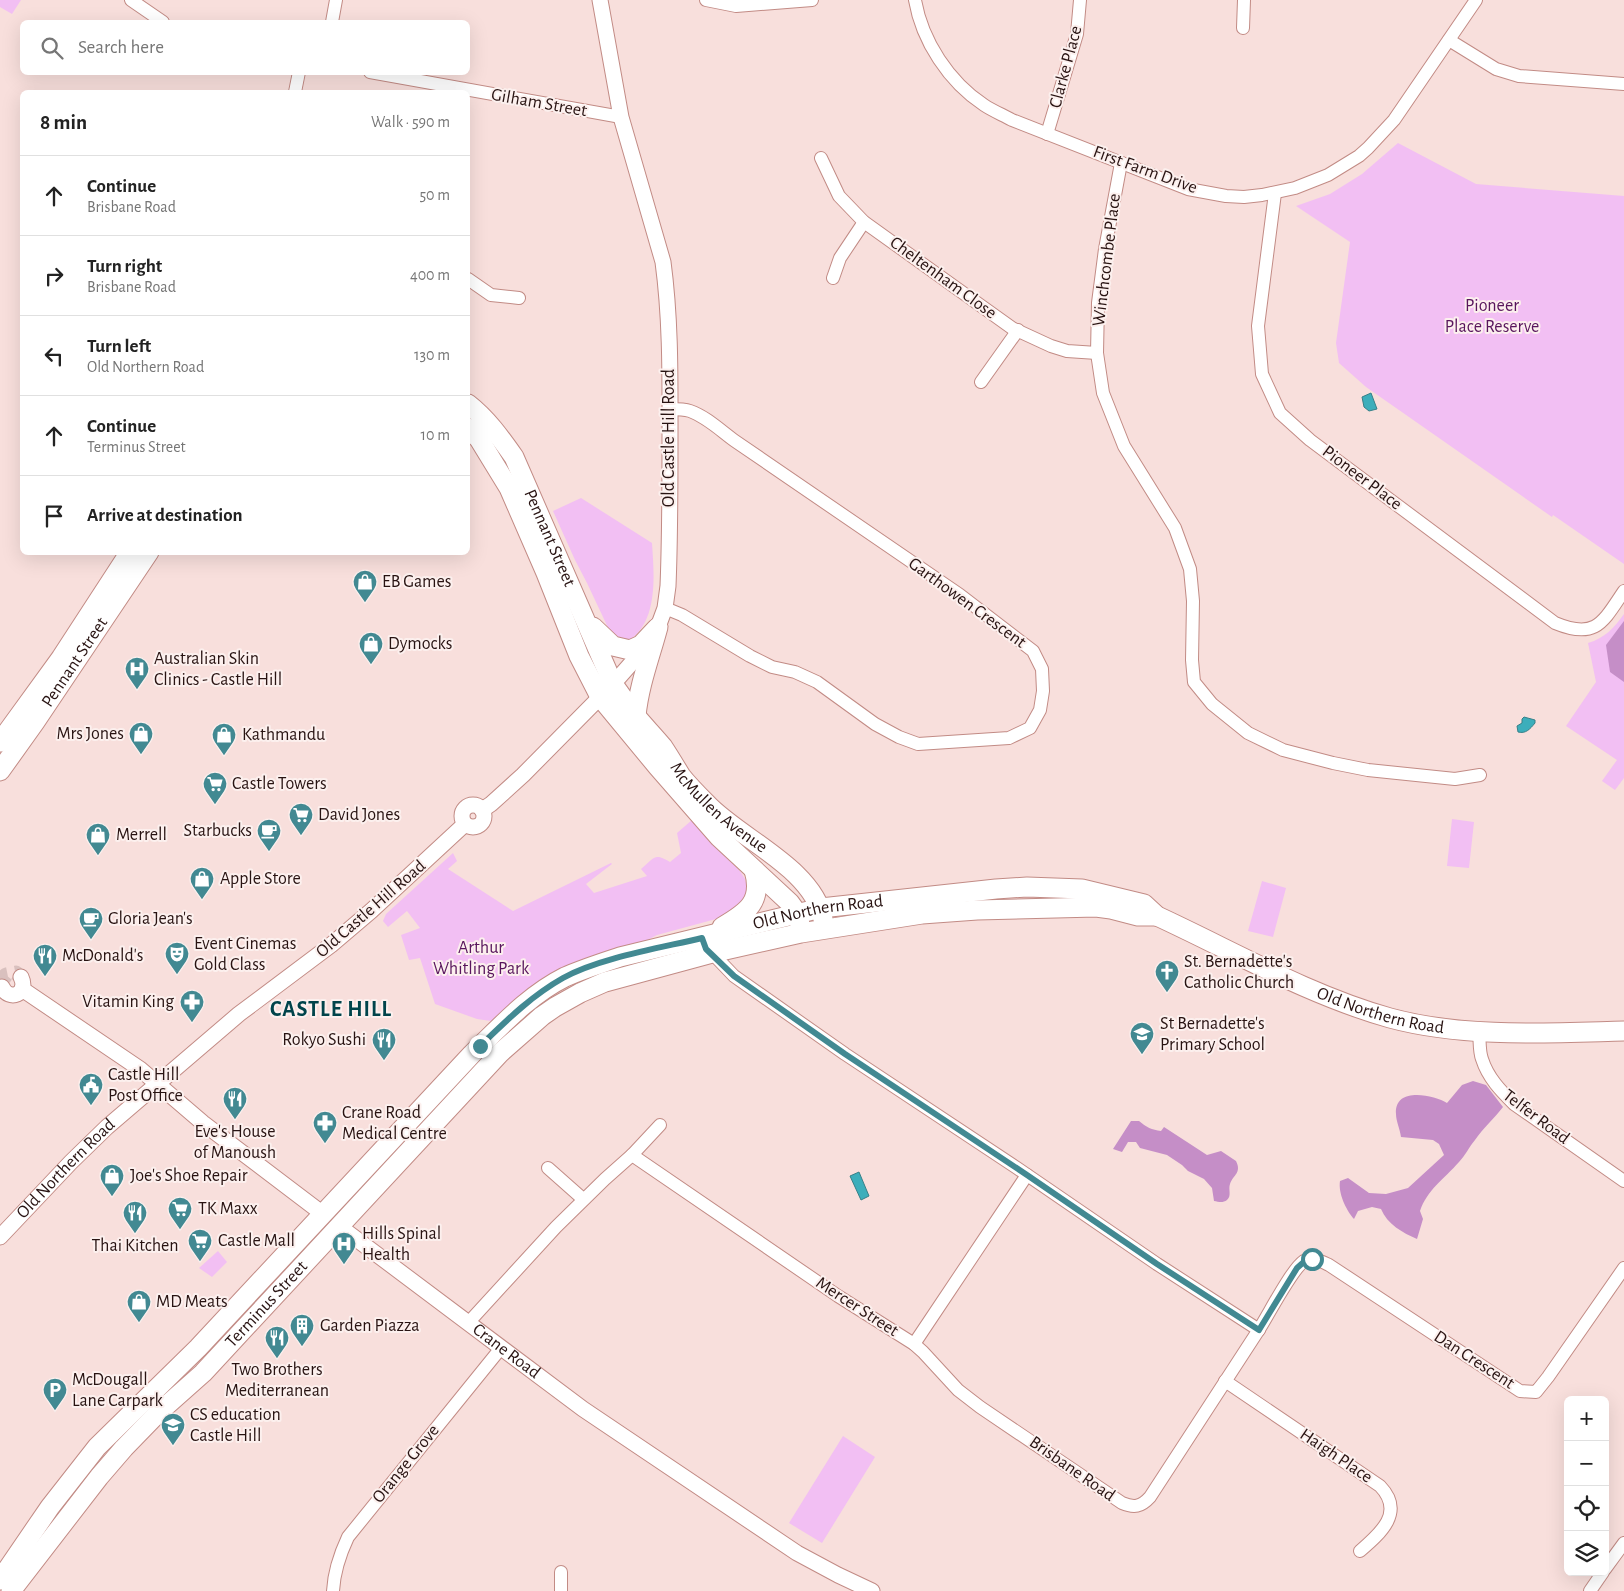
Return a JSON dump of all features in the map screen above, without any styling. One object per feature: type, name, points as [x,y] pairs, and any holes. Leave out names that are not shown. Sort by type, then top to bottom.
[{"type":"main road","name":"Pennant Street","points":[[470,406],[500,436],[514,457],[586,621],[607,690]]},
{"type":"main road","name":"Pennant Street","points":[[470,430],[479,439],[509,488],[579,656],[607,690]]},
{"type":"main road","name":"Pennant Street","points":[[0,742],[61,658],[128,555]]},
{"type":"main road","name":"Pennant Street","points":[[0,771],[147,555]]},
{"type":"main road","points":[[586,621],[613,646],[630,650],[641,645],[658,627]]},
{"type":"main road","points":[[636,716],[642,680],[658,627]]},
{"type":"main road","name":"McMullen Avenue","points":[[607,690],[636,716],[662,746],[682,776],[707,805],[721,818],[770,852],[801,880],[821,908],[825,928]]},
{"type":"main road","name":"McMullen Avenue","points":[[607,690],[657,766],[713,830],[790,903],[798,914]]},
{"type":"main road","points":[[707,946],[753,903],[757,891],[754,870]]},
{"type":"main road","name":"Old Northern Road","points":[[531,1025],[555,1007],[580,992],[798,914],[821,908],[950,893],[1027,887],[1055,887],[1082,889],[1144,904],[1157,916],[1294,982],[1356,1007],[1390,1018],[1418,1024],[1479,1032],[1571,1033],[1624,1031]]},
{"type":"main road","name":"Old Northern Road","points":[[498,1028],[518,1009],[564,977],[620,958],[922,914],[977,910],[1096,907],[1138,916],[1157,916]]},
{"type":"main road","points":[[798,914],[801,933]]},
{"type":"main road","name":"Terminus Street","points":[[11,1591],[99,1477],[124,1448],[158,1413],[203,1372],[486,1068],[531,1025]]},
{"type":"main road","name":"Terminus Street","points":[[0,1580],[50,1507],[97,1447],[198,1348],[498,1028]]},
{"type":"main road","points":[[472,1054],[486,1068]]},
{"type":"main road","name":"Crane Road","points":[[324,1214],[339,1226]]},
{"type":"main road","points":[[50,1507],[67,1519]]},
{"type":"street","points":[[131,0],[160,20]]},
{"type":"street","points":[[332,20],[336,0]]},
{"type":"street","name":"Old Castle Hill Road","points":[[157,1084],[239,1014],[331,945],[372,911],[464,824],[471,828],[478,826],[484,817],[482,810],[523,775],[607,690],[636,658],[658,627],[665,608],[669,566],[670,409],[668,309],[663,262],[621,117],[600,0]]},
{"type":"street","points":[[706,0],[736,6],[812,0]]},
{"type":"street","name":"First Farm Drive","points":[[915,0],[921,24],[939,59],[963,88],[985,105],[1012,120],[1188,189],[1226,196],[1244,197],[1276,193],[1295,188],[1328,175],[1359,156],[1394,120],[1476,0]]},
{"type":"street","name":"Clarke Place","points":[[1047,134],[1077,34],[1080,0]]},
{"type":"street","points":[[1243,28],[1244,0]]},
{"type":"street","points":[[1449,40],[1496,69],[1519,76],[1624,84]]},
{"type":"street","points":[[295,90],[298,75]]},
{"type":"street","name":"Gilham Street","points":[[382,75],[438,89]]},
{"type":"street","name":"Gilham Street","points":[[470,94],[621,117]]},
{"type":"street","name":"Cheltenham Close","points":[[821,158],[839,196],[864,222],[1012,328],[1051,346],[1067,351],[1097,353]]},
{"type":"street","name":"Winchcombe Place","points":[[1121,163],[1105,250],[1098,302],[1097,353],[1103,393],[1124,446],[1175,528],[1190,569],[1193,601],[1192,660],[1194,682],[1212,704],[1248,733],[1283,750],[1368,770],[1455,779],[1480,775]]},
{"type":"street","name":"Pioneer Place","points":[[1276,193],[1258,326],[1262,374],[1280,413],[1310,440],[1555,623],[1571,629],[1584,630],[1596,626],[1604,620],[1624,591]]},
{"type":"street","points":[[833,278],[840,258],[864,222]]},
{"type":"street","points":[[470,280],[491,294],[519,298]]},
{"type":"street","points":[[981,382],[1018,330]]},
{"type":"street","name":"Garthowen Crescent","points":[[665,608],[682,615],[772,667],[795,672],[817,682],[875,724],[918,744],[1009,738],[1030,728],[1040,710],[1043,691],[1042,669],[1033,651],[960,595],[742,447],[702,417],[683,409],[670,409]]},
{"type":"street","points":[[707,946],[734,976],[845,1054],[1259,1330]]},
{"type":"street","name":"Crane Road","points":[[2,987],[10,995],[17,994],[22,983],[140,1068],[203,1123],[324,1214]]},
{"type":"street","name":"Telfer Road","points":[[1479,1032],[1482,1058],[1488,1074],[1498,1089],[1514,1104],[1624,1180]]},
{"type":"street","name":"Old Northern Road","points":[[0,1237],[95,1138],[157,1084]]},
{"type":"street","points":[[469,1322],[528,1256],[584,1199],[632,1155],[660,1125]]},
{"type":"street","name":"Mercer Street","points":[[632,1155],[838,1296],[914,1344],[1027,1175]]},
{"type":"street","points":[[548,1168],[584,1199]]},
{"type":"street","name":"Crane Road","points":[[339,1226],[583,1408],[797,1553],[838,1576],[872,1591]]},
{"type":"street","name":"Brisbane Road","points":[[914,1344],[958,1390],[980,1407],[1122,1504],[1138,1507],[1150,1497],[1259,1330],[1297,1268],[1306,1260],[1312,1259]]},
{"type":"street","name":"Dan Crescent","points":[[1312,1259],[1329,1265],[1520,1390],[1536,1392],[1624,1268]]},
{"type":"street","name":"Orange Grove","points":[[334,1590],[336,1570],[348,1537],[502,1348]]},
{"type":"street","name":"Haigh Place","points":[[1225,1381],[1380,1486],[1388,1494],[1391,1504],[1386,1524],[1376,1537],[1360,1551]]},
{"type":"street","points":[[1609,1564],[1624,1543]]},
{"type":"street","points":[[561,1572],[561,1591]]},
{"type":"street","points":[[1590,1591],[1600,1576]]},
{"type":"green space","points":[[0,0],[21,0],[12,14],[0,7]]},
{"type":"green space","name":"Pioneer Place Reserve","points":[[1398,143],[1476,184],[1624,196],[1624,564],[1553,515],[1552,517],[1366,387],[1339,363],[1336,343],[1350,242],[1296,206],[1330,194],[1362,174]]},
{"type":"green space","points":[[581,498],[652,543],[653,583],[650,610],[638,633],[628,641],[624,641],[611,634],[553,511]]},
{"type":"green space","points":[[1624,614],[1624,778],[1615,790],[1602,781],[1617,760],[1566,726],[1596,682],[1588,643],[1609,632]]},
{"type":"green space","points":[[1452,819],[1474,822],[1469,868],[1447,866]]},
{"type":"green space","name":"Arthur Whitling Park","points":[[692,820],[711,843],[740,871],[747,887],[746,902],[729,914],[716,919],[657,935],[491,1021],[477,1019],[435,1004],[420,958],[409,960],[401,935],[420,928],[407,911],[388,927],[383,921],[386,914],[453,853],[457,861],[448,869],[513,911],[611,863],[586,884],[594,893],[647,876],[641,869],[652,859],[661,857],[670,862],[681,853],[677,833]]},
{"type":"green space","points":[[1262,881],[1286,888],[1273,937],[1248,931]]},
{"type":"green space","points":[[218,1251],[227,1262],[212,1277],[199,1268]]},
{"type":"green space","points":[[843,1436],[875,1457],[822,1543],[789,1523]]},
{"type":"shaded area","points":[[1624,621],[1624,682],[1610,672],[1606,645]]},
{"type":"shaded area","points":[[1473,1081],[1486,1085],[1503,1107],[1478,1136],[1461,1160],[1427,1197],[1420,1211],[1423,1219],[1417,1239],[1391,1224],[1381,1209],[1372,1207],[1358,1211],[1354,1219],[1343,1201],[1340,1181],[1348,1178],[1369,1193],[1386,1194],[1408,1188],[1444,1155],[1439,1144],[1433,1140],[1401,1137],[1396,1114],[1397,1105],[1401,1099],[1416,1095],[1433,1097],[1447,1103],[1462,1085]]},
{"type":"shaded area","points":[[1131,1121],[1139,1121],[1149,1128],[1158,1131],[1161,1131],[1164,1127],[1207,1155],[1221,1151],[1236,1161],[1238,1171],[1231,1181],[1228,1198],[1222,1202],[1214,1201],[1212,1188],[1204,1179],[1188,1171],[1167,1155],[1140,1148],[1136,1142],[1128,1142],[1122,1152],[1113,1149]]},
{"type":"water","points":[[1371,393],[1377,409],[1369,411],[1364,407],[1362,397]]},
{"type":"water","points":[[1524,717],[1535,720],[1535,723],[1526,732],[1518,732],[1517,726],[1522,723]]},
{"type":"water","points":[[859,1172],[869,1196],[861,1200],[850,1176]]},
{"type":"tunnel","points":[[2,987],[2,980],[6,975],[16,973],[21,977]]},
{"type":"place","name":"EB Games","points":[[365,603]]},
{"type":"place","name":"Dymocks","points":[[371,665]]},
{"type":"place","name":"Australian Skin Clinics - Castle Hill","points":[[137,690]]},
{"type":"place","name":"Mrs Jones","points":[[141,755]]},
{"type":"place","name":"Kathmandu","points":[[224,756]]},
{"type":"place","name":"Castle Towers","points":[[215,805]]},
{"type":"place","name":"David Jones","points":[[301,836]]},
{"type":"place","name":"Starbucks","points":[[269,852]]},
{"type":"place","name":"Merrell","points":[[98,856]]},
{"type":"place","name":"Apple Store","points":[[202,900]]},
{"type":"place","name":"Gloria Jean's","points":[[91,940]]},
{"type":"place","name":"Event Cinemas Gold Class","points":[[177,975]]},
{"type":"place","name":"McDonald's","points":[[45,977]]},
{"type":"place","name":"St. Bernadette's Catholic Church","points":[[1167,993]]},
{"type":"place","name":"Vitamin King","points":[[192,1023]]},
{"type":"place","name":"St Bernadette's Primary School","points":[[1142,1055]]},
{"type":"place","name":"Rokyo Sushi","points":[[384,1061]]},
{"type":"place","name":"Castle Hill Post Office","points":[[91,1106]]},
{"type":"place","name":"Eve's House of Manoush","points":[[235,1120]]},
{"type":"place","name":"Crane Road Medical Centre","points":[[325,1144]]},
{"type":"place","name":"Joe's Shoe Repair","points":[[112,1197]]},
{"type":"place","name":"TK Maxx","points":[[180,1230]]},
{"type":"place","name":"Thai Kitchen","points":[[135,1234]]},
{"type":"place","name":"Castle Mall","points":[[200,1262]]},
{"type":"place","name":"Hills Spinal Health","points":[[344,1265]]},
{"type":"place","name":"MD Meats","points":[[139,1323]]},
{"type":"place","name":"Garden Piazza","points":[[302,1347]]},
{"type":"place","name":"Two Brothers Mediterranean","points":[[277,1359]]},
{"type":"place","name":"McDougall Lane Carpark","points":[[55,1411]]},
{"type":"place","name":"CS education Castle Hill","points":[[173,1446]]},
{"type":"district","name":"CASTLE HILL","points":[[331,1009]]},
{"type":"route","points":[[480,1046],[518,1009],[564,977],[620,958],[702,938],[706,949],[734,976],[845,1054],[1157,1264],[1259,1330],[1297,1268],[1306,1260],[1312,1259]]}]
